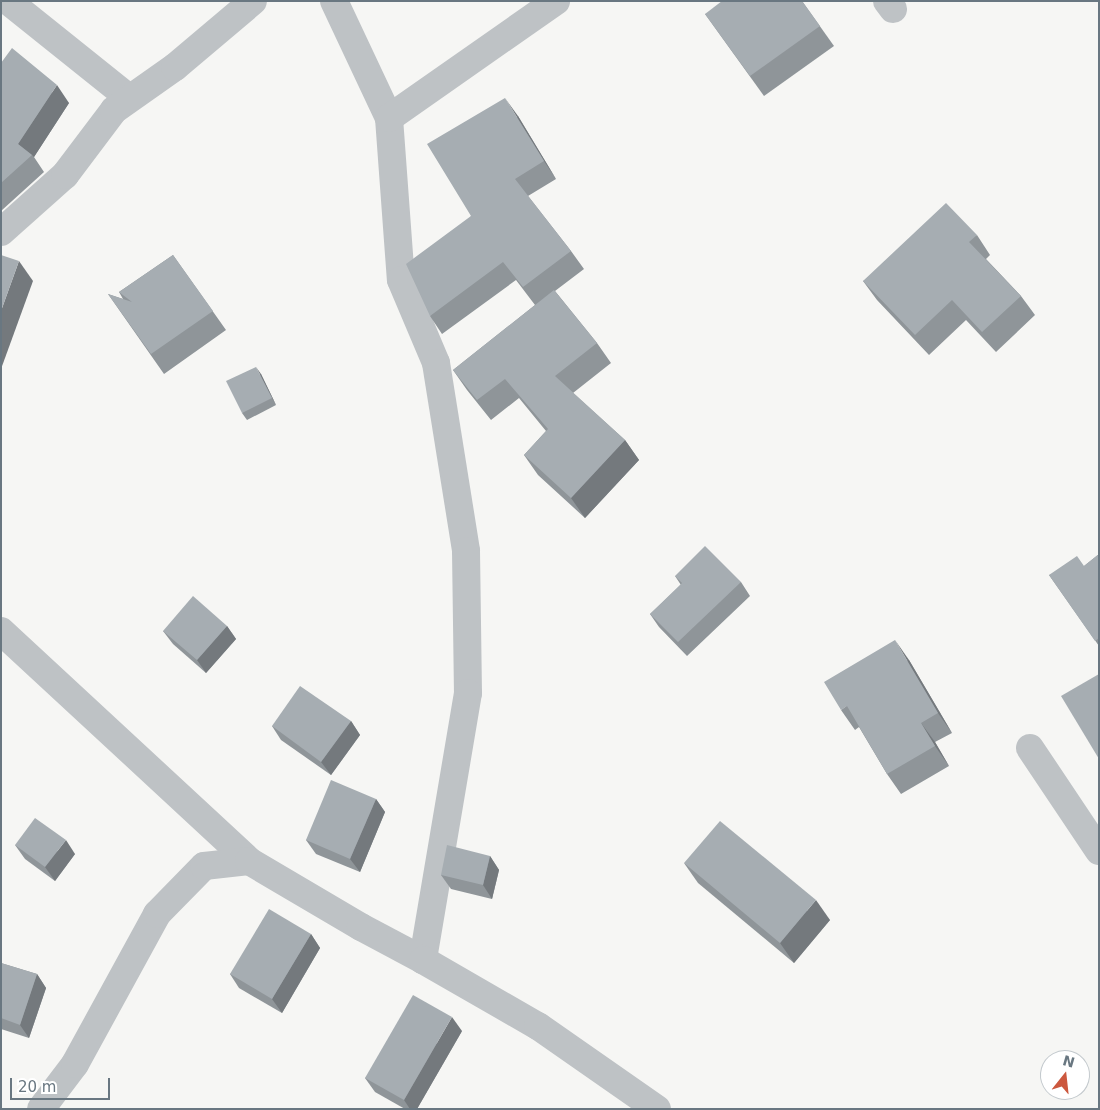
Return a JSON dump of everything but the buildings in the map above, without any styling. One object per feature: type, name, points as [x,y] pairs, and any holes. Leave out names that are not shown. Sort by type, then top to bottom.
[{"type":"street","points":[[8,1],[129,98]]},
{"type":"street","points":[[1,232],[65,175],[114,110],[175,67],[253,1]]},
{"type":"street","points":[[334,1],[389,118],[402,280],[436,363],[466,551],[468,693],[423,960]]},
{"type":"street","points":[[389,118],[556,1]]},
{"type":"street","points":[[1,631],[249,860],[361,928],[423,960],[538,1026],[657,1109]]},
{"type":"street","points":[[1030,748],[1099,851]]},
{"type":"street","points":[[45,1108],[75,1064],[156,914],[204,866],[249,860]]}]
